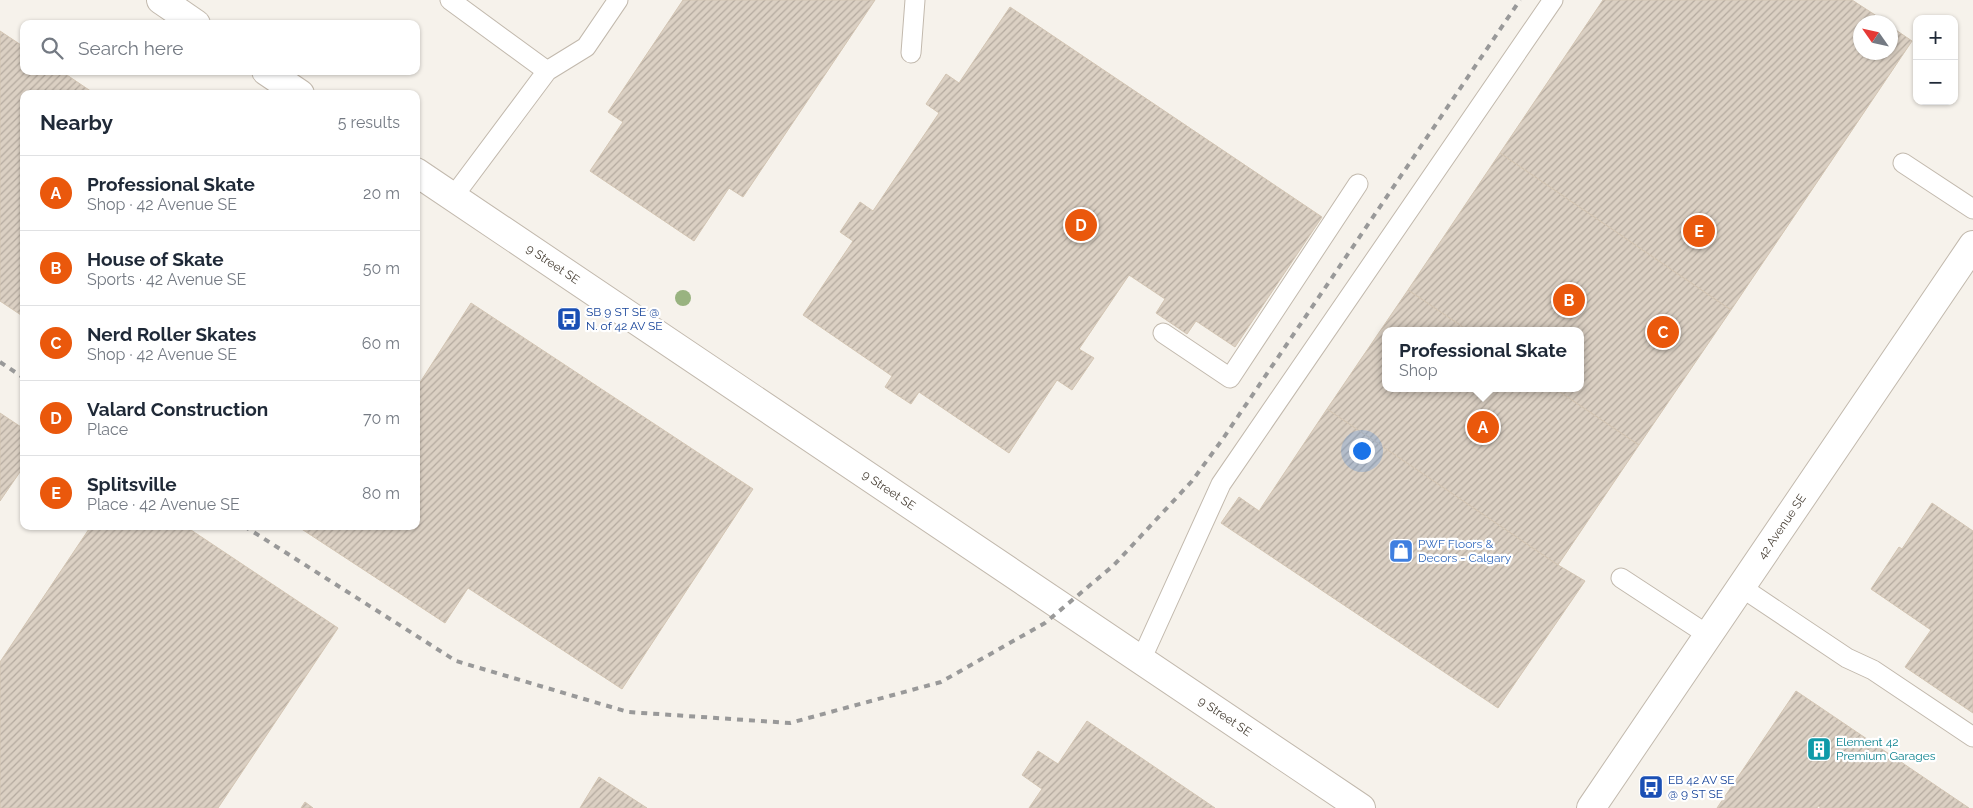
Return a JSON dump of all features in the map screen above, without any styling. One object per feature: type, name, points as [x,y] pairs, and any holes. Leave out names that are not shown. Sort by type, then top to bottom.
[{"type":"street","points":[[160,0],[190,20]]},
{"type":"street","points":[[272,75],[294,90]]},
{"type":"street","name":"9 Street SE","points":[[420,175],[1361,808]]},
{"type":"street","name":"42 Avenue SE","points":[[1591,808],[1973,245]]},
{"type":"lane","points":[[450,0],[547,71]]},
{"type":"lane","points":[[453,197],[547,71],[586,47],[618,0]]},
{"type":"lane","points":[[912,52],[915,0]]},
{"type":"lane","points":[[1141,660],[1221,484],[1552,0]]},
{"type":"lane","points":[[1903,163],[1973,209]]},
{"type":"lane","points":[[1163,333],[1230,378],[1358,184]]},
{"type":"lane","points":[[1621,578],[1708,635]]},
{"type":"lane","points":[[1741,587],[1847,658],[1873,670],[1973,737]]},
{"type":"building","points":[[683,0],[875,0],[743,197],[729,188],[694,241],[590,171],[623,122],[608,112]]},
{"type":"building","points":[[1603,0],[1852,0],[1875,15],[1853,15],[1853,60],[1898,60],[1898,31],[1912,41],[1731,310],[1500,153]]},
{"type":"building","points":[[1010,7],[1322,217],[1235,347],[1196,321],[1187,334],[1156,313],[1165,299],[1129,275],[1079,349],[1094,358],[1072,390],[1057,380],[1009,453],[919,392],[911,404],[885,387],[892,376],[803,315],[853,241],[840,232],[860,202],[873,211],[939,113],[926,104],[946,74],[959,83]]},
{"type":"building","points":[[0,31],[20,44],[20,75],[67,75],[89,90],[20,90],[20,314],[0,301]]},
{"type":"building","points":[[1500,153],[1731,310],[1639,445],[1560,392],[1584,392],[1584,327],[1463,327],[1408,290]]},
{"type":"building","points":[[1408,290],[1463,327],[1383,327]]},
{"type":"building","points":[[471,303],[753,489],[622,689],[468,588],[445,623],[303,530],[420,530],[420,382]]},
{"type":"building","points":[[1382,328],[1382,392],[1560,392],[1639,445],[1558,565],[1327,409]]},
{"type":"building","name":"PWF Floors & Decors - Calgary","points":[[1327,409],[1558,565],[1585,581],[1498,708],[1221,523],[1239,497],[1259,511]]},
{"type":"building","points":[[0,413],[20,426],[20,472],[0,501]]},
{"type":"building","points":[[1932,503],[1973,531],[1973,713],[1905,667],[1931,630],[1871,589],[1899,547],[1902,549]]},
{"type":"building","points":[[88,530],[191,530],[338,628],[218,808],[0,808],[0,662]]},
{"type":"building","name":"Element 42 Premium Garages","points":[[1796,691],[1969,808],[1821,808],[1818,806],[1817,808],[1717,808]]},
{"type":"building","points":[[1087,721],[1215,808],[1029,808],[1042,789],[1022,775],[1038,751],[1058,764]]},
{"type":"building","points":[[599,777],[647,808],[580,808]]},
{"type":"building","points":[[305,802],[313,808],[301,808]]},
{"type":"railway","points":[[250,530],[456,661],[628,712],[790,723],[941,682],[1045,623],[1114,565],[1192,481],[1222,440],[1520,0]]},
{"type":"railway","points":[[0,362],[20,375]]},
{"type":"place","name":"Valard Construction","points":[[1081,225]]},
{"type":"place","name":"Splitsville","points":[[1699,231]]},
{"type":"place","name":"House of Skate","points":[[1569,300]]},
{"type":"place","name":"SB 9 ST SE @ N. of 42 AV SE","points":[[569,319]]},
{"type":"place","name":"Nerd Roller Skates","points":[[1663,332]]},
{"type":"place","name":"Professional Skate","points":[[1483,427]]},
{"type":"place","name":"PWF Floors & Decors - Calgary","points":[[1401,551]]},
{"type":"place","name":"Element 42 Premium Garages","points":[[1819,749]]},
{"type":"place","name":"EB 42 AV SE @ 9 ST SE","points":[[1651,787]]}]
